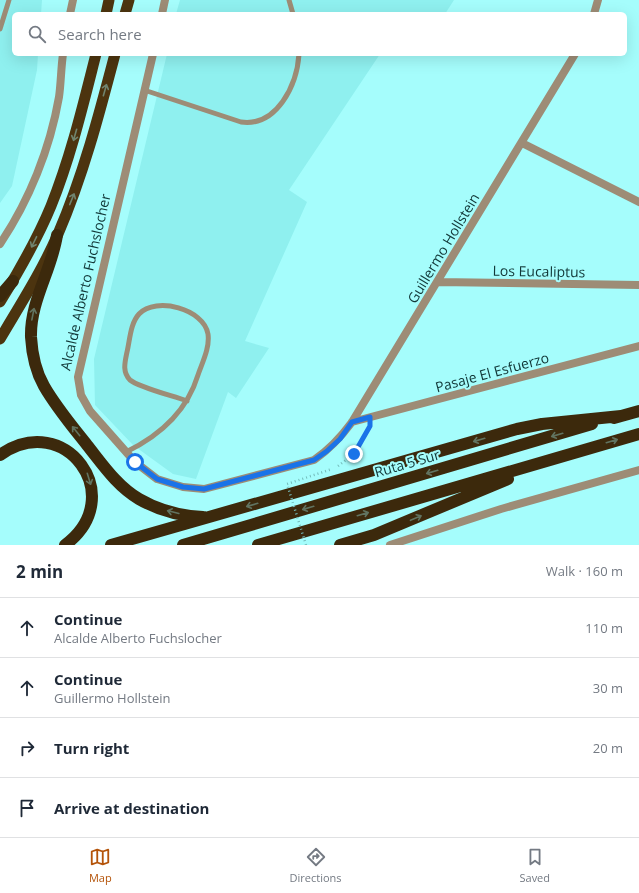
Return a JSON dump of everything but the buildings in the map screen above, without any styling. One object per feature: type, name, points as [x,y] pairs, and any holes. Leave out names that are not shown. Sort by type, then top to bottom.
[{"type":"highway","points":[[106,12],[109,0]]},
{"type":"highway","points":[[126,12],[129,0]]},
{"type":"highway","points":[[0,302],[13,281],[42,226],[62,177],[95,56]]},
{"type":"highway","name":"Alcalde Alberto Fuchslocher","points":[[0,339],[34,280],[57,235],[86,159],[114,56]]},
{"type":"highway","points":[[57,235],[55,252],[38,294],[32,322],[33,356],[44,386],[70,425],[115,480],[126,490],[146,502],[167,511],[212,517]]},
{"type":"highway","points":[[0,296],[13,281]]},
{"type":"highway","name":"Ruta 5 Sur","points":[[183,545],[639,411]]},
{"type":"highway","points":[[111,545],[516,429],[542,424],[621,416]]},
{"type":"highway","points":[[258,545],[639,434]]},
{"type":"highway","points":[[0,455],[22,445],[44,443],[62,447],[71,452],[83,464],[91,486],[92,506],[85,524],[80,531],[65,545]]},
{"type":"highway","points":[[340,545],[374,535],[561,456]]},
{"type":"street","points":[[70,12],[73,0]]},
{"type":"street","points":[[162,12],[165,0]]},
{"type":"street","points":[[595,12],[598,0]]},
{"type":"street","points":[[0,244],[24,201],[44,155],[59,96],[63,56]]},
{"type":"street","name":"Alcalde Alberto Fuchslocher","points":[[152,56],[78,377],[81,395],[90,412],[135,462],[157,479],[183,487],[204,489],[314,460],[327,451]]},
{"type":"street","name":"Guillermo Hollstein","points":[[327,451],[340,439],[352,422],[575,56]]},
{"type":"street","points":[[522,143],[639,202]]},
{"type":"street","name":"Los Eucaliptus","points":[[438,282],[639,285]]},
{"type":"street","name":"Pasaje El Esfuerzo","points":[[352,422],[639,347]]},
{"type":"street","points":[[390,545],[501,509],[639,470]]},
{"type":"lane","points":[[0,29],[9,0]]},
{"type":"lane","points":[[289,0],[292,12]]},
{"type":"lane","points":[[144,90],[241,122],[255,122],[271,113],[286,96],[296,75],[299,56]]},
{"type":"lane","points":[[126,452],[161,431],[187,401],[194,390],[208,346],[206,328],[203,321],[191,312],[162,306],[147,308],[138,315],[132,326],[124,367],[126,375],[135,383],[187,401]]},
{"type":"path","points":[[306,545],[287,484],[332,470],[345,462],[354,454],[370,426],[370,417]]},
{"type":"shaded area","points":[[0,0],[42,0],[41,12],[12,12],[12,56],[38,56],[37,70],[12,186],[0,203]]},
{"type":"shaded area","points":[[180,0],[454,0],[446,12],[177,12]]},
{"type":"shaded area","points":[[167,56],[379,56],[289,190],[307,202],[245,341],[269,348],[236,398],[228,392],[196,479],[173,474],[133,445],[95,405],[94,359]]},
{"type":"route","points":[[135,462],[157,479],[183,487],[204,489],[314,460],[340,439],[352,422],[370,417],[370,426],[365,438],[354,454]]}]
